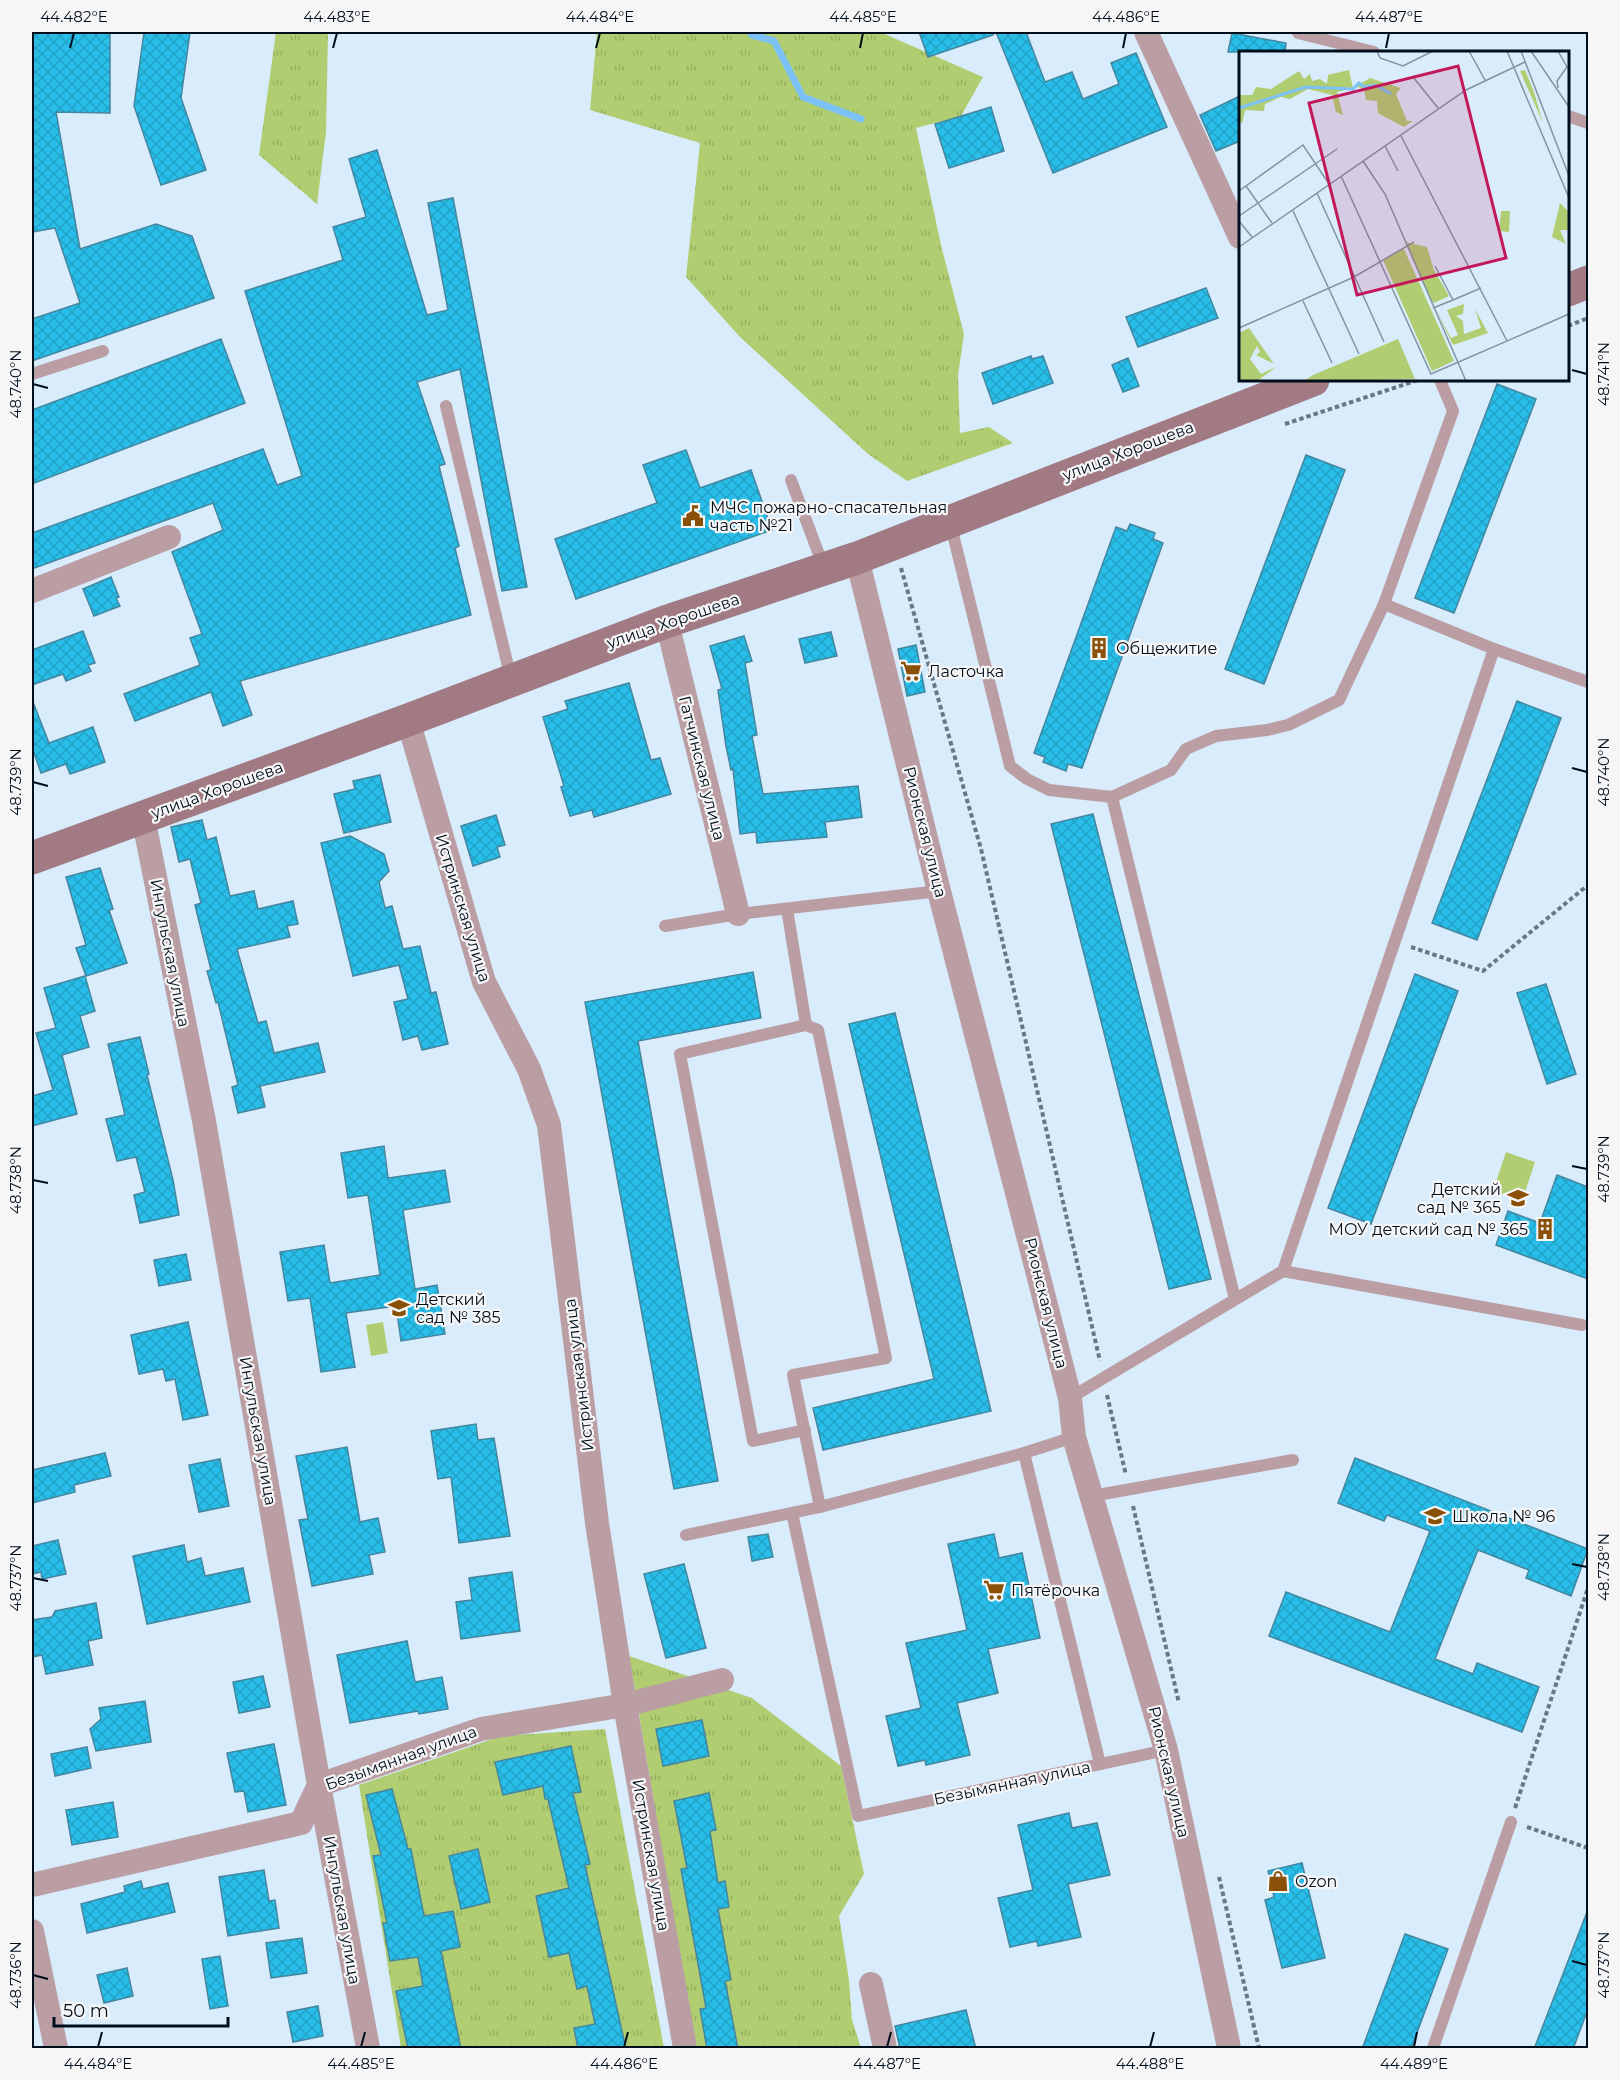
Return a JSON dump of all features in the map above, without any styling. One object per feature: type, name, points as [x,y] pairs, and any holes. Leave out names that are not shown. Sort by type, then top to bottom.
[{"type":"main road","points":[[1569,290],[1588,282]]},
{"type":"main road","name":"улица Хорошева","points":[[32,858],[408,720],[664,622],[857,558],[1306,381]]},
{"type":"street","points":[[1146,32],[1239,235]]},
{"type":"street","points":[[32,591],[169,537]]},
{"type":"street","name":"Рионская улица","points":[[857,558],[939,891],[1070,1398],[1074,1437],[1166,1750],[1229,2049]]},
{"type":"street","name":"Гатчинская улица","points":[[664,622],[738,914]]},
{"type":"street","name":"Истринская улица","points":[[408,720],[484,982],[529,1069],[549,1125],[597,1523],[625,1705],[685,2049]]},
{"type":"street","name":"Ингульская улица","points":[[149,815],[145,827],[204,1121],[319,1785],[368,2049]]},
{"type":"street","name":"Безымянная улица","points":[[32,1885],[301,1824],[319,1785],[481,1729],[625,1705],[722,1680]]},
{"type":"street","points":[[32,1931],[57,2049]]},
{"type":"street","points":[[871,1984],[885,2049]]},
{"type":"lane","points":[[1298,33],[1370,51]]},
{"type":"lane","points":[[1569,116],[1588,123]]},
{"type":"lane","points":[[32,374],[103,351]]},
{"type":"lane","points":[[950,521],[1010,766],[1027,779],[1049,790],[1112,797],[1171,770],[1186,749],[1216,736],[1288,725],[1339,700],[1384,604],[1453,411],[1440,381]]},
{"type":"lane","points":[[446,406],[511,680]]},
{"type":"lane","points":[[791,480],[824,569]]},
{"type":"lane","points":[[1384,604],[1494,649],[1588,682]]},
{"type":"lane","points":[[1282,1271],[1494,649]]},
{"type":"lane","points":[[1112,797],[1234,1299]]},
{"type":"lane","points":[[665,926],[738,914],[939,891]]},
{"type":"lane","points":[[787,909],[806,1025]]},
{"type":"lane","points":[[805,1430],[753,1441],[680,1054],[806,1025],[818,1030],[886,1358],[793,1374],[805,1430],[820,1507]]},
{"type":"lane","points":[[1070,1398],[1282,1271],[1582,1325]]},
{"type":"lane","points":[[686,1536],[820,1507],[1024,1453],[1074,1437]]},
{"type":"lane","points":[[1024,1453],[1100,1764]]},
{"type":"lane","points":[[1092,1496],[1293,1460]]},
{"type":"lane","name":"Безымянная улица","points":[[792,1513],[858,1816],[1166,1750]]},
{"type":"lane","points":[[1433,2049],[1511,1822]]},
{"type":"path","points":[[1569,326],[1588,318]]},
{"type":"path","points":[[899,564],[981,849],[1181,1711]]},
{"type":"path","points":[[1395,942],[1483,971],[1588,885]]},
{"type":"path","points":[[1588,1588],[1511,1822],[1588,1848]]},
{"type":"path","points":[[1218,1874],[1259,2049]]},
{"type":"green space","points":[[276,32],[328,32],[326,132],[317,204],[259,155]]},
{"type":"green space","points":[[597,32],[880,32],[983,77],[961,116],[916,128],[941,245],[964,334],[958,375],[960,433],[989,427],[1013,443],[907,481],[868,454],[740,337],[686,277],[700,143],[590,110]]},
{"type":"green space","points":[[1506,1152],[1535,1162],[1522,1201],[1493,1191]]},
{"type":"green space","points":[[383,1322],[388,1353],[371,1356],[366,1325]]},
{"type":"green space","points":[[629,1656],[752,1698],[841,1766],[864,1874],[839,1916],[849,1980],[852,2020],[861,2048],[696,2048]]},
{"type":"green space","points":[[605,1729],[664,2048],[401,2048],[359,1785],[501,1736]]},
{"type":"building","points":[[32,32],[110,32],[110,113],[56,112],[80,249],[156,224],[192,236],[214,298],[32,361],[32,319],[80,303],[55,228],[32,232]]},
{"type":"building","points":[[144,32],[190,32],[181,98],[206,170],[161,185],[134,106]]},
{"type":"building","points":[[919,32],[993,32],[993,35],[928,57]]},
{"type":"building","points":[[996,32],[1026,32],[1045,82],[1072,72],[1083,99],[1119,84],[1111,63],[1136,53],[1167,127],[1053,173]]},
{"type":"building","points":[[1232,33],[1286,43],[1285,51],[1228,52]]},
{"type":"building","points":[[1239,96],[1239,141],[1216,151],[1200,115]]},
{"type":"building","points":[[991,107],[1004,151],[949,168],[935,124]]},
{"type":"building","points":[[377,150],[427,315],[448,310],[428,203],[453,198],[527,587],[502,591],[460,369],[417,382],[445,464],[439,466],[459,546],[455,548],[471,615],[240,681],[252,715],[223,726],[211,692],[135,721],[124,694],[200,665],[190,638],[202,634],[172,552],[223,530],[213,503],[32,569],[32,533],[263,449],[277,485],[302,476],[245,291],[343,260],[333,227],[366,217],[349,159]]},
{"type":"building","points":[[1206,288],[1218,318],[1138,347],[1126,317]]},
{"type":"building","points":[[221,339],[245,403],[32,484],[32,410]]},
{"type":"building","points":[[1031,356],[1032,359],[1043,356],[1053,383],[993,404],[982,373]]},
{"type":"building","points":[[1128,358],[1139,386],[1123,392],[1112,365]]},
{"type":"building","points":[[1497,384],[1536,399],[1454,613],[1415,598]]},
{"type":"building","name":"МЧС пожарно-спасательная часть №21","points":[[686,450],[700,488],[751,470],[772,530],[576,599],[555,539],[657,503],[643,465]]},
{"type":"building","points":[[1306,455],[1345,470],[1264,684],[1225,669]]},
{"type":"building","name":"Общежитие","points":[[1130,524],[1155,533],[1153,539],[1163,543],[1082,768],[1068,764],[1066,771],[1043,762],[1045,757],[1034,753],[1116,527],[1127,531]]},
{"type":"building","points":[[111,577],[120,606],[94,616],[83,589]]},
{"type":"building","points":[[83,631],[95,663],[88,665],[91,671],[66,681],[63,674],[32,685],[32,650]]},
{"type":"building","points":[[831,632],[837,656],[805,663],[799,639]]},
{"type":"building","points":[[744,636],[752,661],[745,663],[757,735],[752,736],[763,794],[858,786],[862,817],[825,822],[827,837],[757,843],[756,832],[740,834],[733,769],[731,770],[726,746],[718,690],[722,689],[710,646]]},
{"type":"building","name":"Ласточка","points":[[916,645],[925,692],[907,696],[898,649]]},
{"type":"building","points":[[629,683],[651,760],[660,758],[671,794],[594,817],[592,810],[570,816],[561,787],[564,786],[543,717],[568,709],[565,701]]},
{"type":"building","points":[[1517,701],[1561,718],[1477,940],[1432,923]]},
{"type":"building","points":[[32,702],[49,743],[93,727],[105,762],[70,774],[66,764],[41,773],[32,747]]},
{"type":"building","points":[[380,775],[391,822],[344,833],[334,794],[355,789],[353,781]]},
{"type":"building","points":[[1093,814],[1211,1279],[1169,1289],[1051,824]]},
{"type":"building","points":[[496,815],[505,845],[497,847],[500,857],[473,866],[461,826]]},
{"type":"building","points":[[202,820],[207,840],[216,837],[230,896],[254,891],[258,909],[293,901],[298,924],[287,926],[290,937],[237,949],[258,1023],[266,1021],[274,1053],[318,1043],[325,1072],[260,1086],[265,1107],[238,1113],[232,1087],[238,1085],[218,1002],[216,1003],[207,971],[211,970],[195,905],[201,903],[190,859],[179,862],[171,827]]},
{"type":"building","points":[[350,836],[384,854],[389,871],[379,882],[385,908],[392,906],[403,949],[420,946],[431,993],[436,992],[448,1044],[422,1050],[418,1036],[403,1040],[394,1002],[408,999],[399,965],[353,976],[321,843]]},
{"type":"building","points":[[100,868],[113,909],[109,910],[127,963],[86,976],[76,948],[86,945],[66,877]]},
{"type":"building","points":[[753,972],[761,1018],[638,1041],[718,1481],[674,1489],[585,1002]]},
{"type":"building","points":[[1415,974],[1458,991],[1371,1224],[1328,1208]]},
{"type":"building","points":[[85,976],[95,1011],[80,1016],[89,1047],[62,1055],[77,1114],[32,1126],[32,1096],[53,1090],[36,1033],[56,1028],[44,988]]},
{"type":"building","points":[[1546,984],[1576,1074],[1547,1084],[1517,993]]},
{"type":"building","points":[[895,1013],[991,1411],[823,1450],[813,1408],[934,1379],[849,1024]]},
{"type":"building","points":[[140,1037],[179,1215],[140,1223],[134,1195],[145,1192],[136,1157],[117,1161],[106,1119],[125,1115],[108,1044]]},
{"type":"building","points":[[384,1146],[388,1178],[445,1170],[450,1202],[403,1210],[415,1289],[437,1285],[445,1334],[401,1341],[396,1306],[346,1313],[355,1367],[321,1372],[310,1298],[288,1301],[280,1252],[324,1245],[330,1283],[380,1275],[368,1195],[348,1198],[341,1153]]},
{"type":"building","name":"МОУ детский сад № 365","points":[[1557,1175],[1588,1187],[1588,1279],[1496,1245],[1508,1211],[1540,1223]]},
{"type":"building","points":[[186,1254],[191,1280],[159,1286],[154,1260]]},
{"type":"building","points":[[188,1322],[208,1415],[183,1420],[175,1379],[166,1381],[163,1369],[139,1374],[131,1335]]},
{"type":"building","points":[[476,1424],[478,1440],[494,1438],[510,1536],[459,1543],[451,1477],[438,1479],[431,1431]]},
{"type":"building","points":[[347,1447],[360,1522],[378,1518],[385,1552],[369,1555],[373,1574],[312,1586],[299,1520],[308,1519],[296,1456]]},
{"type":"building","points":[[105,1453],[111,1476],[74,1485],[75,1492],[32,1503],[32,1470]]},
{"type":"building","points":[[1355,1458],[1588,1549],[1571,1596],[1526,1578],[1529,1570],[1478,1550],[1435,1659],[1473,1674],[1477,1663],[1539,1687],[1522,1732],[1269,1636],[1286,1592],[1390,1632],[1430,1531],[1387,1515],[1384,1521],[1338,1503]]},
{"type":"building","points":[[220,1459],[229,1506],[199,1512],[189,1465]]},
{"type":"building","points":[[768,1534],[773,1557],[752,1561],[748,1537]]},
{"type":"building","points":[[994,1534],[999,1558],[1022,1553],[1040,1638],[988,1649],[998,1693],[957,1703],[970,1755],[926,1765],[925,1760],[898,1766],[886,1716],[921,1708],[906,1643],[967,1630],[948,1544]]},
{"type":"building","points":[[58,1540],[66,1574],[42,1579],[41,1572],[32,1574],[32,1546]]},
{"type":"building","points":[[184,1545],[187,1562],[201,1558],[205,1576],[243,1568],[250,1602],[147,1624],[133,1556]]},
{"type":"building","points":[[684,1564],[706,1648],[666,1658],[644,1574]]},
{"type":"building","points":[[512,1572],[520,1631],[461,1639],[456,1602],[472,1600],[469,1578]]},
{"type":"building","points":[[96,1603],[102,1638],[88,1641],[93,1665],[46,1674],[42,1655],[32,1657],[32,1620],[52,1617],[55,1611]]},
{"type":"building","points":[[407,1641],[415,1682],[442,1677],[448,1709],[419,1714],[418,1711],[350,1723],[337,1655]]},
{"type":"building","points":[[263,1676],[270,1707],[239,1713],[233,1682]]},
{"type":"building","points":[[145,1701],[151,1742],[96,1751],[90,1729],[101,1719],[99,1708]]},
{"type":"building","points":[[702,1720],[709,1756],[663,1766],[656,1729]]},
{"type":"building","points":[[274,1744],[286,1805],[248,1812],[244,1791],[235,1792],[227,1753]]},
{"type":"building","points":[[571,1746],[581,1792],[573,1793],[590,1864],[585,1865],[626,2049],[578,2049],[574,2028],[595,2024],[587,1986],[577,1989],[569,1953],[549,1957],[536,1896],[569,1888],[548,1799],[545,1799],[543,1786],[503,1795],[495,1762]]},
{"type":"building","points":[[87,1747],[91,1768],[55,1776],[51,1754]]},
{"type":"building","points":[[392,1789],[408,1849],[411,1849],[424,1916],[453,1911],[460,1947],[441,1951],[461,2049],[408,2049],[396,1991],[423,1986],[418,1957],[390,1961],[383,1923],[387,1923],[373,1856],[381,1855],[366,1795]]},
{"type":"building","points":[[709,1793],[716,1830],[710,1831],[718,1883],[725,1881],[729,1907],[718,1909],[731,1980],[725,1981],[738,2049],[707,2049],[700,2009],[706,2008],[681,1869],[687,1868],[674,1801]]},
{"type":"building","points":[[113,1802],[118,1837],[72,1845],[66,1810]]},
{"type":"building","points":[[1069,1813],[1072,1828],[1097,1823],[1110,1875],[1068,1884],[1081,1937],[1038,1946],[1037,1941],[1010,1947],[998,1898],[1033,1890],[1018,1825]]},
{"type":"building","points":[[478,1849],[490,1902],[461,1909],[449,1856]]},
{"type":"building","points":[[1302,1863],[1325,1958],[1282,1968],[1265,1900],[1274,1897],[1268,1871]]},
{"type":"building","points":[[264,1870],[269,1901],[275,1900],[279,1928],[228,1936],[219,1877]]},
{"type":"building","points":[[141,1881],[143,1889],[168,1883],[175,1912],[87,1933],[81,1904],[125,1892],[124,1886]]},
{"type":"building","points":[[1587,1912],[1588,2009],[1573,2049],[1534,2049]]},
{"type":"building","points":[[1405,1934],[1448,1949],[1411,2049],[1362,2049]]},
{"type":"building","points":[[302,1938],[307,1973],[271,1978],[266,1943]]},
{"type":"building","points":[[220,1956],[228,2006],[210,2009],[202,1959]]},
{"type":"building","points":[[127,1968],[133,1996],[104,2003],[97,1975]]},
{"type":"building","points":[[318,2006],[323,2036],[293,2042],[287,2012]]},
{"type":"building","points":[[966,2010],[976,2049],[900,2049],[895,2026]]},
{"type":"waterway","points":[[750,32],[752,35],[774,41],[803,97],[861,119]]},
{"type":"place","name":"МЧС пожарно-спасательная часть №21","points":[[693,516]]},
{"type":"place","name":"Общежитие","points":[[1099,648]]},
{"type":"place","name":"Ласточка","points":[[911,671]]},
{"type":"place","name":"Детский сад № 365","points":[[1518,1198]]},
{"type":"place","name":"МОУ детский сад № 365","points":[[1545,1229]]},
{"type":"place","name":"Детский сад № 385","points":[[399,1308]]},
{"type":"place","name":"Школа № 96","points":[[1435,1516]]},
{"type":"place","name":"Пятёрочка","points":[[994,1590]]},
{"type":"place","name":"Ozon","points":[[1278,1881]]}]
